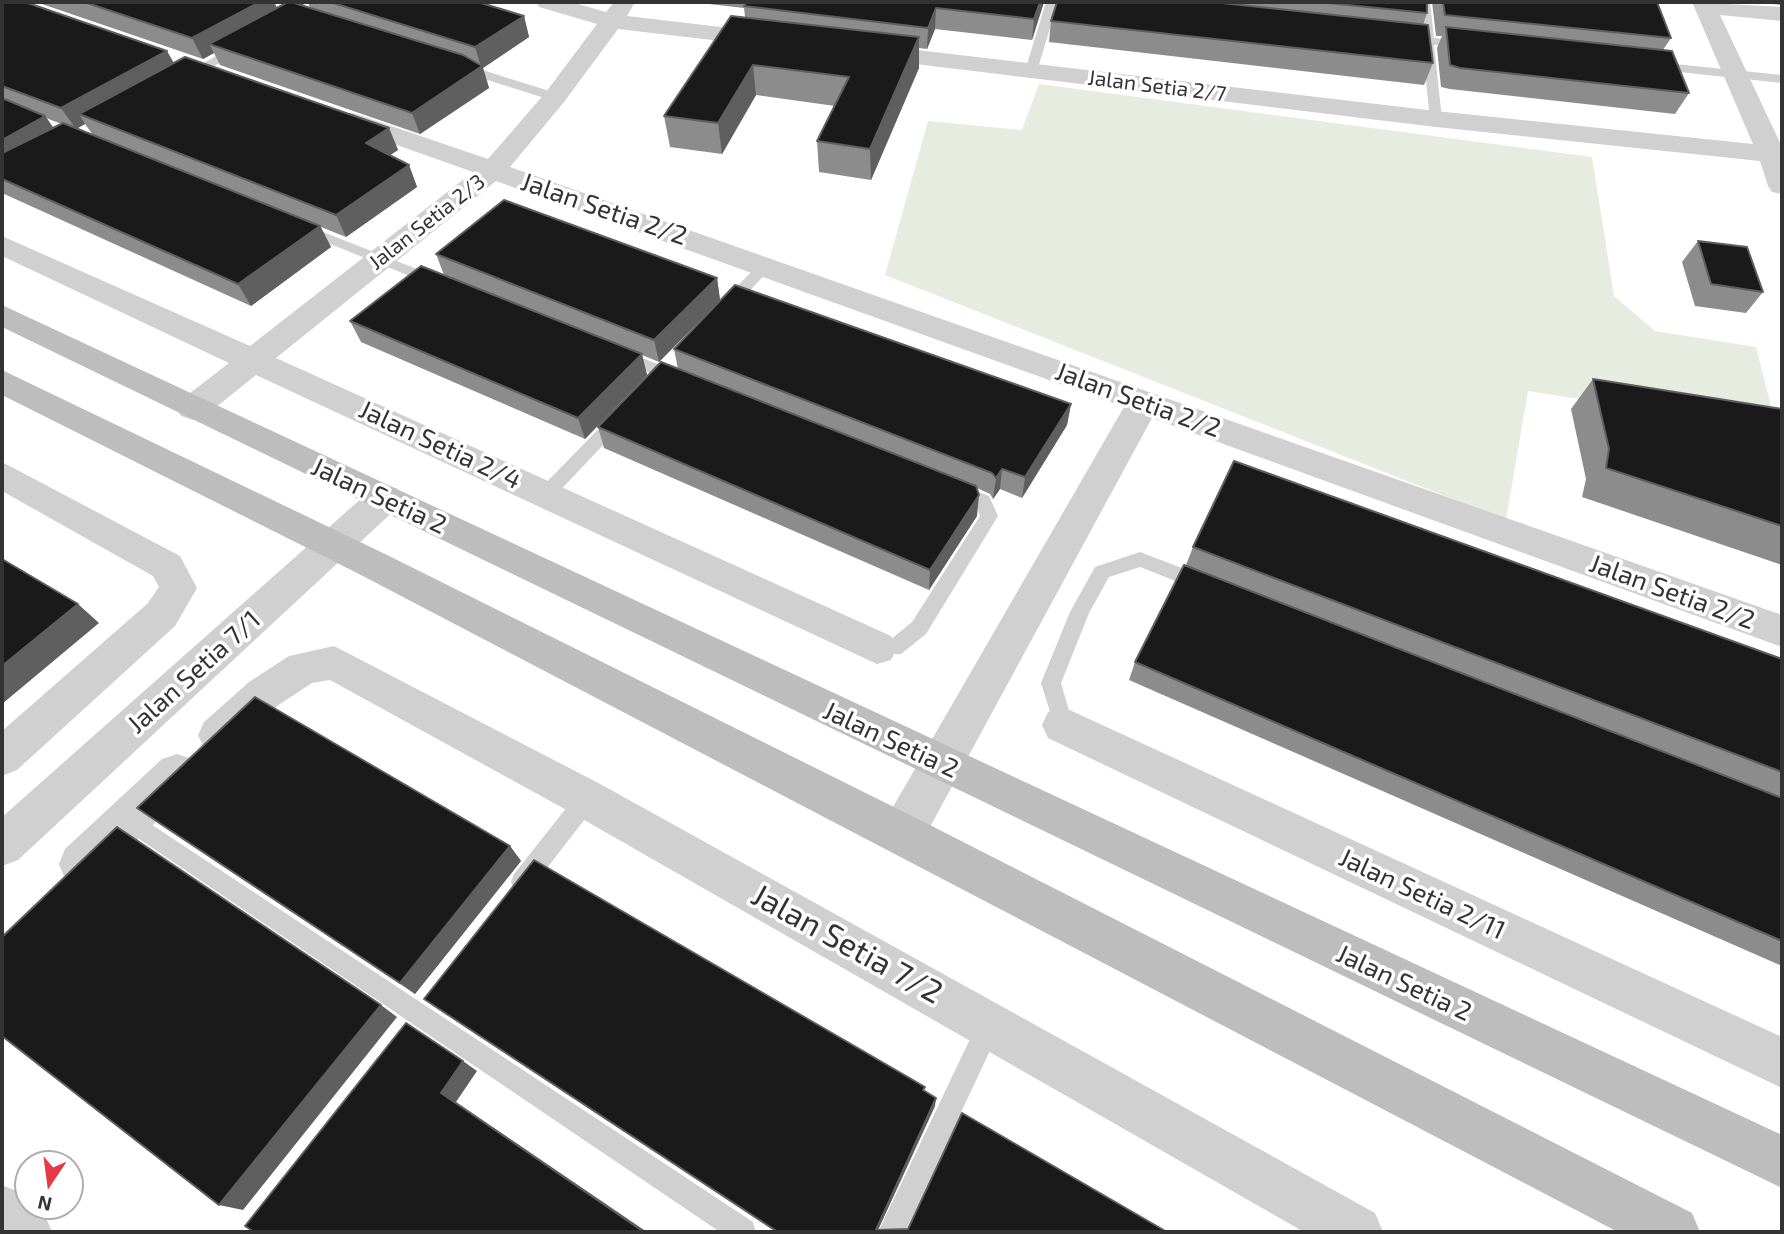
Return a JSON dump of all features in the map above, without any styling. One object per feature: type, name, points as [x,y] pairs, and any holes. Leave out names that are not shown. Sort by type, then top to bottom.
[{"type":"street","points":[[547,2],[619,11],[801,44]]},
{"type":"street","points":[[1704,4],[1782,14]]},
{"type":"street","points":[[1704,4],[1777,155],[1782,186]]},
{"type":"street","name":"Jalan Setia 2/3","points":[[193,408],[251,359],[493,170],[555,97],[619,11]]},
{"type":"street","name":"Jalan Setia 2/7","points":[[842,48],[1436,119],[1777,155]]},
{"type":"street","points":[[175,59],[226,77]]},
{"type":"street","name":"Jalan Setia 2/2","points":[[315,108],[765,265],[1782,631]]},
{"type":"street","name":"Jalan Setia 2/4","points":[[2,245],[877,648]]},
{"type":"street","name":"Jalan Setia 2","points":[[2,315],[1782,1162]]},
{"type":"street","points":[[2,380],[902,834],[1673,1232]]},
{"type":"street","points":[[902,834],[1144,402]]},
{"type":"street","points":[[2,475],[167,566],[178,588],[161,615],[2,757]]},
{"type":"street","name":"Jalan Setia 7/1","points":[[2,845],[385,498]]},
{"type":"street","name":"Jalan Setia 7/2","points":[[128,820],[263,694],[303,668],[334,663],[587,799],[1356,1232]]},
{"type":"street","name":"Jalan Setia 2/11","points":[[1063,725],[1782,1063]]},
{"type":"street","points":[[50,894],[128,820]]},
{"type":"street","points":[[2,1212],[25,1232]]},
{"type":"lane","points":[[1031,71],[1052,2]]},
{"type":"lane","points":[[1424,2],[1436,119]]},
{"type":"lane","points":[[1388,37],[1482,47]]},
{"type":"lane","points":[[167,87],[249,42]]},
{"type":"lane","points":[[451,64],[555,97]]},
{"type":"lane","points":[[1642,64],[1782,79]]},
{"type":"lane","points":[[291,223],[457,290]]},
{"type":"lane","points":[[710,323],[765,265]]},
{"type":"lane","points":[[599,346],[689,382]]},
{"type":"lane","points":[[546,494],[627,409]]},
{"type":"lane","points":[[877,648],[894,648],[919,628],[989,516],[984,501],[945,486]]},
{"type":"lane","points":[[1063,725],[1051,683],[1080,612],[1102,572],[1140,559],[1217,589]]},
{"type":"lane","points":[[511,896],[587,799]]},
{"type":"lane","points":[[128,820],[743,1232]]},
{"type":"lane","points":[[401,1037],[435,993]]},
{"type":"lane","points":[[891,1232],[991,1025]]},
{"type":"shaded area","points":[[1039,84],[1592,157],[1614,296],[1655,331],[1756,347],[1771,406],[1711,399],[1714,420],[1528,391],[1506,520],[885,275],[928,121],[1022,130]]},
{"type":"building","points":[[2,2],[25,2],[167,51],[61,108],[2,86]]},
{"type":"building","points":[[84,2],[260,2],[192,38]]},
{"type":"building","points":[[288,2],[463,55],[482,66],[412,113],[209,44]]},
{"type":"building","points":[[330,2],[478,2],[524,16],[475,47]]},
{"type":"building","points":[[747,2],[1040,2],[1034,19],[936,8],[928,28],[744,6]]},
{"type":"building","points":[[1057,2],[1213,2],[1428,25],[1433,63],[1051,21]]},
{"type":"building","points":[[1318,2],[1427,2],[1427,13]]},
{"type":"building","points":[[1443,2],[1657,2],[1671,38],[1445,15]]},
{"type":"building","points":[[731,16],[919,37],[870,149],[817,141],[849,77],[753,65],[718,123],[664,116]]},
{"type":"building","points":[[1446,27],[1672,51],[1689,93],[1460,68],[1450,65]]},
{"type":"building","points":[[185,57],[389,128],[366,143],[409,165],[336,215],[79,114]]},
{"type":"building","points":[[2,98],[45,116],[2,140]]},
{"type":"building","points":[[63,123],[320,226],[238,284],[2,179],[2,153]]},
{"type":"building","points":[[504,200],[717,278],[654,340],[436,254]]},
{"type":"building","points":[[1698,241],[1747,247],[1763,292],[1711,284]]},
{"type":"building","points":[[421,266],[642,354],[578,418],[350,321]]},
{"type":"building","points":[[735,285],[1071,404],[1025,477],[1002,469],[996,478],[992,473],[674,349]]},
{"type":"building","points":[[661,362],[976,486],[979,495],[930,570],[598,427]]},
{"type":"building","points":[[1593,379],[1782,409],[1782,526],[1606,468],[1609,449]]},
{"type":"building","points":[[1234,461],[1782,659],[1782,772],[1193,547]]},
{"type":"building","points":[[2,559],[78,604],[2,666]]},
{"type":"building","points":[[1184,565],[1782,798],[1782,941],[1135,662]]},
{"type":"building","points":[[255,697],[510,846],[400,983],[137,808]]},
{"type":"building","points":[[117,827],[381,1005],[219,1205],[2,1036],[2,937]]},
{"type":"building","points":[[534,860],[925,1087],[923,1090],[936,1098],[876,1230],[908,1229],[962,1113],[1167,1232],[778,1232],[424,999]]},
{"type":"building","points":[[406,1023],[463,1061],[441,1093],[644,1232],[254,1232],[245,1226]]}]
